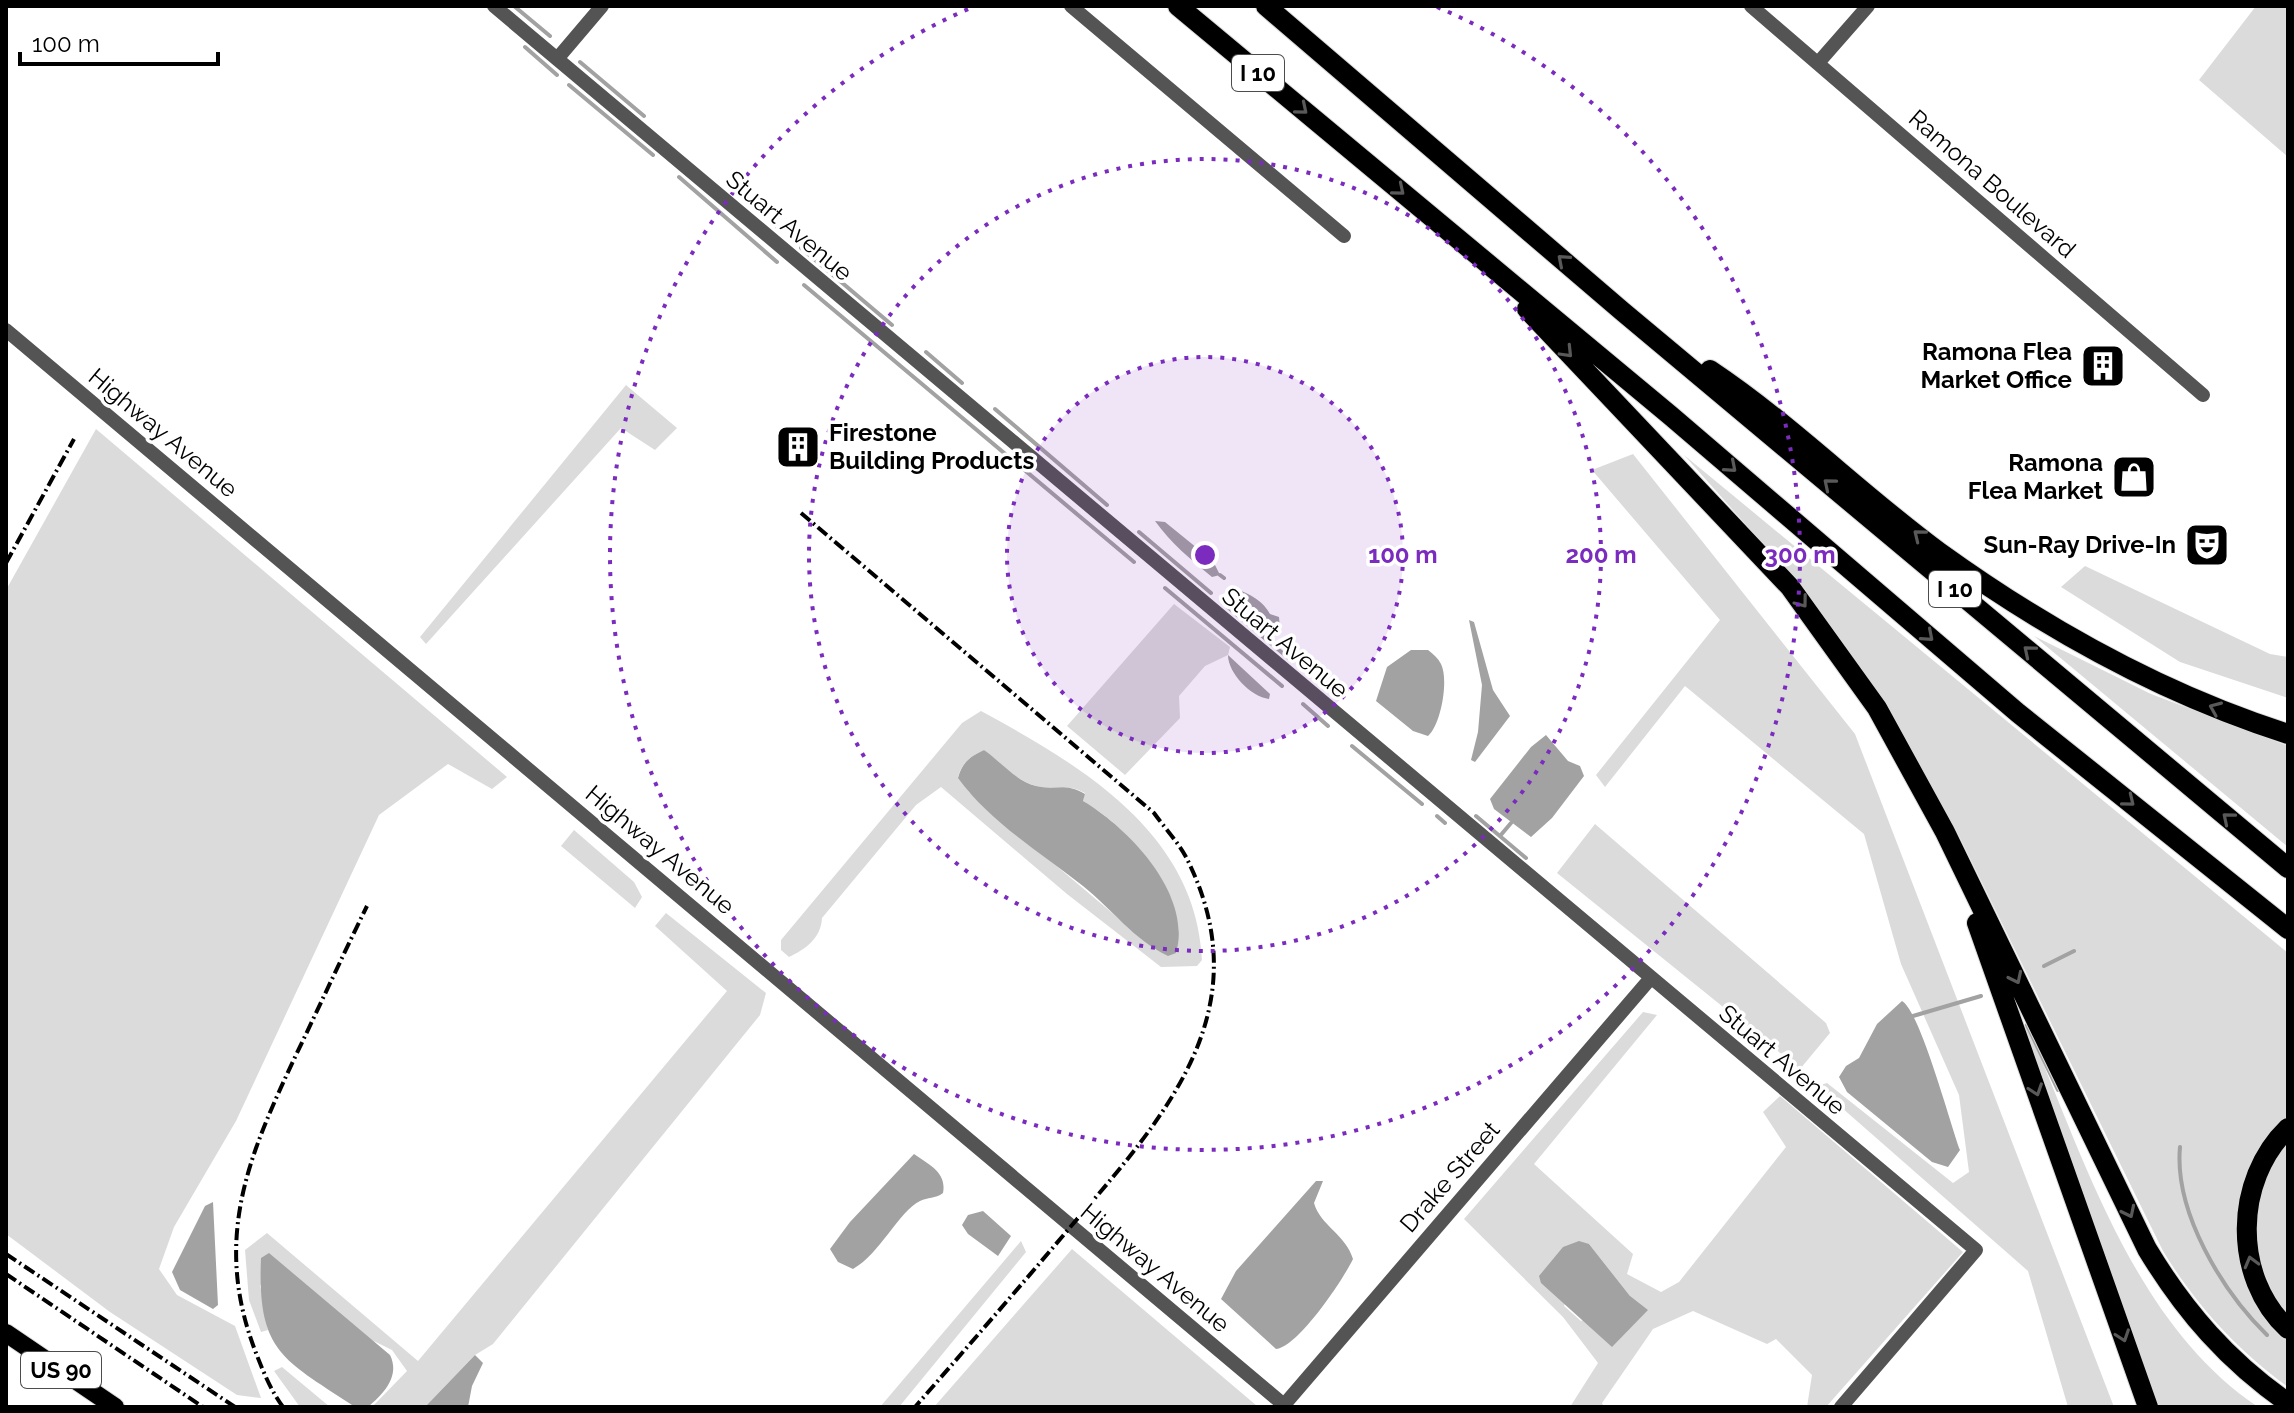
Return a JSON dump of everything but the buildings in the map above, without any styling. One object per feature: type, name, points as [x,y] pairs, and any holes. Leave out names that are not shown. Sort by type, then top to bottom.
[{"type":"highway","name":"I 10","points":[[1178,6],[1498,272],[2018,713],[2288,929]]},
{"type":"highway","name":"I 10","points":[[1266,6],[1622,311],[2288,868]]},
{"type":"highway","points":[[1498,272],[1534,318],[1728,517],[1790,587],[1877,708],[1945,832],[2147,1249],[2173,1291],[2203,1330],[2236,1364],[2288,1403]]},
{"type":"highway","points":[[1622,311],[1751,397],[1937,550],[2031,615],[2159,685],[2288,734]]},
{"type":"highway","points":[[1945,832],[2148,1407]]},
{"type":"highway","points":[[2288,1128],[2272,1147],[2252,1188],[2246,1232],[2259,1289],[2288,1329]]},
{"type":"main road","name":"US 90","points":[[6,1333],[115,1407]]},
{"type":"street","name":"Stuart Avenue","points":[[494,6],[1976,1250],[1841,1407]]},
{"type":"street","points":[[557,59],[602,6]]},
{"type":"street","points":[[1071,6],[1344,236]]},
{"type":"street","name":"Ramona Boulevard","points":[[1751,6],[2203,395]]},
{"type":"street","points":[[1818,63],[1868,6]]},
{"type":"street","name":"Highway Avenue","points":[[7,332],[1284,1405]]},
{"type":"street","name":"Drake Street","points":[[1284,1405],[1650,979]]},
{"type":"shaded area","points":[[2256,6],[2288,6],[2288,157],[2199,80]]},
{"type":"shaded area","points":[[626,385],[677,428],[655,450],[621,428],[426,644],[420,637]]},
{"type":"shaded area","points":[[96,429],[507,777],[492,789],[448,764],[379,815],[236,1121],[174,1227],[159,1269],[177,1295],[235,1326],[261,1398],[237,1395],[110,1312],[6,1234],[6,590]]},
{"type":"shaded area","points":[[1633,454],[1855,734],[2114,1407],[2068,1407],[2028,1271],[1817,1086],[1827,1083],[1953,1183],[1969,1172],[1959,1095],[1901,964],[1864,834],[1685,686],[1605,787],[1596,775],[1720,620],[1592,470]]},
{"type":"shaded area","points":[[1684,455],[2288,953],[2288,1118],[2279,1127],[2243,1197],[2274,1325],[2288,1339],[2288,1387],[2218,1325],[2163,1251],[1960,838],[1903,734],[1856,661],[1805,591]]},
{"type":"shaded area","points":[[1155,521],[1165,522],[1213,561],[1220,575],[1212,577],[1204,571]]},
{"type":"shaded area","points":[[2085,566],[2270,654],[2288,657],[2288,698],[2180,662],[2061,587]]},
{"type":"shaded area","points":[[1236,589],[1256,598],[1270,614],[1279,617],[1280,629],[1276,631],[1271,627]]},
{"type":"shaded area","points":[[1174,604],[1230,647],[1228,655],[1205,666],[1179,696],[1180,718],[1125,775],[1067,726]]},
{"type":"shaded area","points":[[1469,620],[1474,622],[1493,690],[1510,716],[1475,762],[1471,760],[1478,732],[1482,685]]},
{"type":"shaded area","points":[[2034,636],[2151,694],[2288,746],[2288,847]]},
{"type":"shaded area","points":[[1411,650],[1428,650],[1441,664],[1443,671],[1444,691],[1440,713],[1428,736],[1413,731],[1376,701],[1387,667]]},
{"type":"shaded area","points":[[1228,655],[1270,694],[1269,699],[1255,694],[1242,683],[1232,669]]},
{"type":"shaded area","points":[[981,711],[1057,755],[1094,780],[1127,808],[1156,840],[1179,875],[1195,915],[1202,960],[1197,966],[1161,967],[1067,894],[941,787],[916,805],[822,918],[812,942],[789,957],[781,950],[781,940],[962,723]],"holes":[[[984,750],[1029,784],[1071,788],[1085,793],[1083,801],[1111,821],[1135,844],[1172,900],[1156,950],[969,792],[958,777],[965,763]]]},
{"type":"shaded area","points":[[1546,735],[1568,761],[1580,766],[1584,776],[1552,818],[1531,837],[1494,809],[1490,799],[1531,747]]},
{"type":"shaded area","points":[[984,750],[1029,784],[1071,788],[1085,794],[1083,801],[1137,846],[1153,865],[1175,909],[1179,931],[1176,953],[1168,956],[1144,942],[1083,886],[985,809],[958,778],[968,760]]},
{"type":"shaded area","points":[[1595,824],[1826,1023],[1830,1033],[1800,1069],[1557,873]]},
{"type":"shaded area","points":[[574,830],[634,882],[642,897],[635,908],[561,846]]},
{"type":"shaded area","points":[[666,913],[766,993],[760,1015],[493,1344],[475,1355],[425,1407],[372,1407],[407,1371],[392,1350],[260,1285],[268,1330],[261,1332],[249,1300],[245,1250],[267,1233],[418,1361],[727,991],[655,926]]},
{"type":"shaded area","points":[[1902,1001],[1926,1045],[1960,1150],[1948,1167],[1932,1162],[1847,1092],[1839,1077],[1846,1066],[1859,1058],[1877,1024]]},
{"type":"shaded area","points":[[1643,1012],[1657,1015],[1534,1164],[1633,1254],[1627,1274],[1661,1292],[1679,1282],[1786,1147],[1763,1112],[1780,1096],[1963,1252],[1826,1407],[1807,1407],[1812,1375],[1776,1339],[1767,1344],[1693,1311],[1653,1329],[1602,1403],[1604,1407],[1570,1407],[1598,1363],[1563,1317],[1464,1219]],"holes":[[[1589,1244],[1630,1296],[1581,1321],[1564,1306]]]},
{"type":"shaded area","points":[[2027,1025],[2092,1182],[2145,1284],[2177,1330],[2215,1372],[2258,1407],[2152,1407],[2023,1028]]},
{"type":"shaded area","points":[[2288,1138],[2288,1318],[2264,1272],[2255,1228],[2263,1184]]},
{"type":"shaded area","points":[[914,1154],[940,1174],[943,1193],[912,1206],[872,1253],[853,1269],[838,1262],[830,1249],[850,1222]]},
{"type":"shaded area","points":[[1316,1181],[1323,1181],[1314,1203],[1317,1211],[1345,1243],[1353,1259],[1340,1282],[1307,1325],[1296,1337],[1276,1349],[1221,1299],[1236,1271]]},
{"type":"shaded area","points":[[213,1202],[218,1305],[213,1309],[180,1290],[172,1272],[205,1206]]},
{"type":"shaded area","points":[[983,1211],[1011,1236],[998,1256],[968,1234],[962,1225],[968,1215]]},
{"type":"shaded area","points":[[1021,1241],[1026,1252],[899,1407],[880,1407]]},
{"type":"shaded area","points":[[1579,1241],[1589,1244],[1630,1296],[1648,1310],[1612,1347],[1541,1283],[1539,1276],[1563,1247]]},
{"type":"shaded area","points":[[1072,1249],[1257,1406],[1257,1407],[934,1407]]},
{"type":"shaded area","points":[[269,1253],[390,1355],[392,1376],[369,1406],[355,1407],[309,1377],[280,1350],[270,1334],[261,1290],[261,1258]]},
{"type":"shaded area","points":[[475,1355],[483,1363],[472,1386],[468,1407],[425,1407]]},
{"type":"shaded area","points":[[282,1367],[330,1407],[300,1407],[274,1371]]},
{"type":"waterway","points":[[514,6],[550,36]]},
{"type":"waterway","points":[[525,47],[557,75]]},
{"type":"waterway","points":[[580,62],[644,116]]},
{"type":"waterway","points":[[569,85],[653,155]]},
{"type":"waterway","points":[[679,177],[777,262]]},
{"type":"waterway","points":[[777,227],[781,230]]},
{"type":"waterway","points":[[801,248],[892,325]]},
{"type":"waterway","points":[[804,285],[1134,562]]},
{"type":"waterway","points":[[926,352],[962,383]]},
{"type":"waterway","points":[[995,409],[1107,505]]},
{"type":"waterway","points":[[1139,532],[1211,593]]},
{"type":"waterway","points":[[1220,575],[1224,578]]},
{"type":"waterway","points":[[1165,588],[1282,686]]},
{"type":"waterway","points":[[1223,603],[1292,661]]},
{"type":"waterway","points":[[1303,704],[1328,726]]},
{"type":"waterway","points":[[1352,746],[1422,804]]},
{"type":"waterway","points":[[1437,816],[1445,823]]},
{"type":"waterway","points":[[1476,816],[1526,858]]},
{"type":"waterway","points":[[1500,836],[1511,823]]},
{"type":"waterway","points":[[2044,966],[2074,951]]},
{"type":"waterway","points":[[1913,1016],[1981,996]]},
{"type":"waterway","points":[[2027,1025],[2058,1090]]},
{"type":"waterway","points":[[2180,1147],[2180,1172],[2185,1198],[2204,1249],[2234,1296],[2267,1335]]},
{"type":"railway","points":[[6,563],[74,439]]},
{"type":"railway","points":[[801,513],[1154,813],[1186,857],[1207,911],[1214,961],[1209,1008],[1195,1052],[1173,1095],[1145,1137],[915,1407]]},
{"type":"railway","points":[[283,1407],[261,1367],[243,1312],[237,1273],[237,1236],[242,1200],[263,1129],[367,906]]},
{"type":"railway","points":[[6,1254],[235,1407]]},
{"type":"railway","points":[[6,1274],[203,1407]]},
{"type":"place","name":"Ramona Flea Market Office","points":[[2103,366]]},
{"type":"place","name":"Firestone Building Products","points":[[798,447]]},
{"type":"place","name":"Ramona Flea Market","points":[[2134,477]]},
{"type":"place","name":"Sun-Ray Drive-In","points":[[2207,545]]}]
